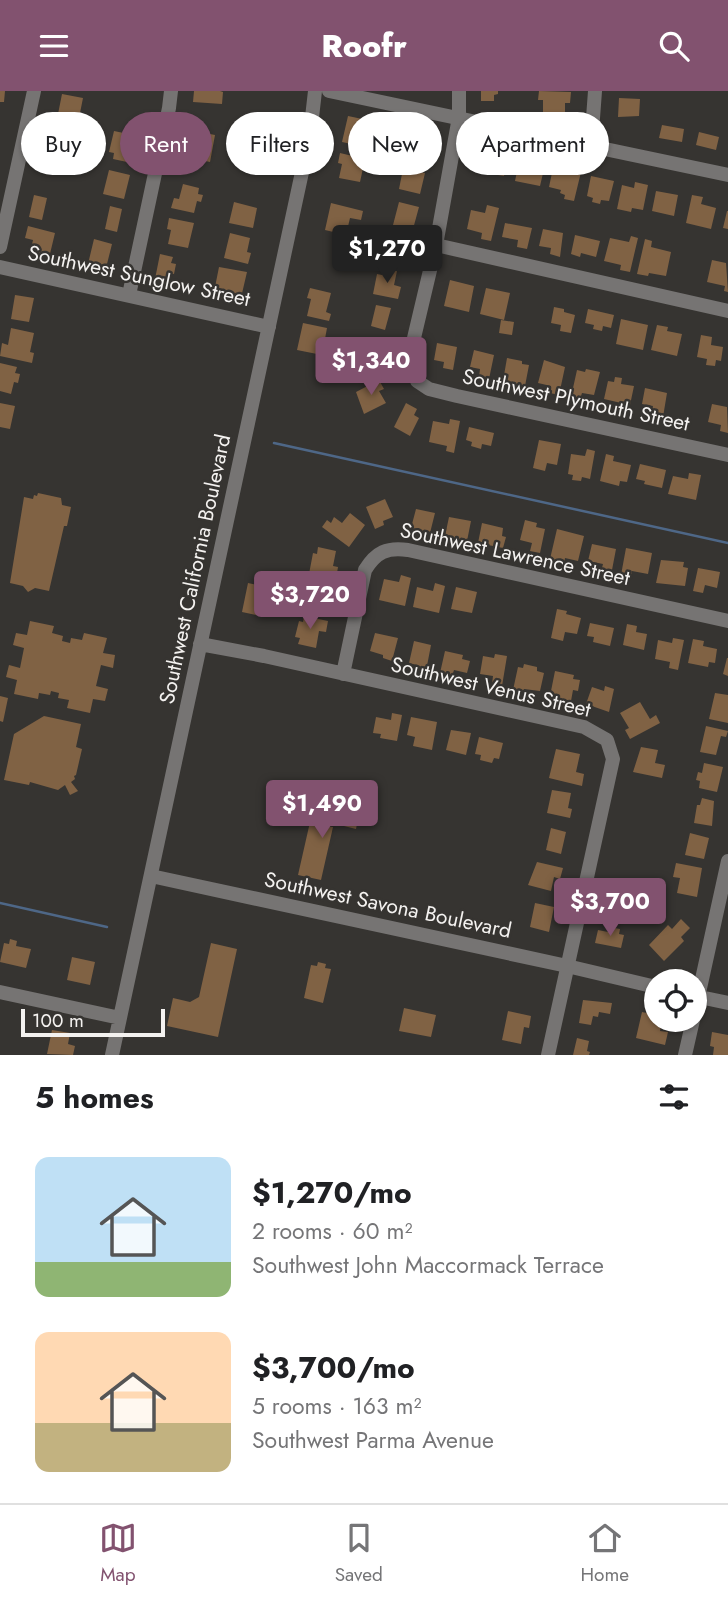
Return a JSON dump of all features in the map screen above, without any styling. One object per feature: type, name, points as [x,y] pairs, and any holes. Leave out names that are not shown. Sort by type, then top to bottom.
[{"type":"street","points":[[0,247],[34,91]]},
{"type":"street","points":[[129,295],[171,91]]},
{"type":"street","name":"Southwest California Boulevard","points":[[112,1055],[310,135],[315,91]]},
{"type":"street","points":[[329,91],[456,116]]},
{"type":"street","points":[[459,91],[459,112]]},
{"type":"street","points":[[593,112],[595,91]]},
{"type":"street","points":[[456,134],[436,245],[728,311]]},
{"type":"street","points":[[609,149],[728,175]]},
{"type":"street","name":"Southwest Plymouth Street","points":[[436,245],[414,338],[412,362],[416,381],[429,389],[457,396],[728,455]]},
{"type":"street","name":"Southwest Sunglow Street","points":[[0,267],[269,327]]},
{"type":"street","name":"Southwest Lawrence Street","points":[[343,674],[365,570],[374,556],[391,548],[408,549],[728,621]]},
{"type":"street","name":"Southwest Venus Street","points":[[200,644],[584,727],[607,740],[613,759],[567,965]]},
{"type":"street","points":[[703,969],[728,861]]},
{"type":"street","name":"Southwest Savona Boulevard","points":[[151,876],[567,965],[644,984]]},
{"type":"street","points":[[548,1055],[567,965]]},
{"type":"street","points":[[0,992],[120,1018]]},
{"type":"street","points":[[707,1002],[728,1003]]},
{"type":"street","points":[[685,1055],[690,1032]]},
{"type":"building","points":[[0,91],[5,91],[4,102],[0,102]]},
{"type":"building","points":[[194,91],[223,92],[222,104],[193,102]]},
{"type":"building","points":[[481,91],[498,91],[498,94],[494,95],[494,101],[481,101]]},
{"type":"building","points":[[539,91],[571,92],[570,103],[565,103],[565,112],[543,112],[543,100],[538,100]]},
{"type":"building","points":[[62,94],[83,98],[80,112],[58,112]]},
{"type":"building","points":[[619,98],[640,99],[639,116],[618,117]]},
{"type":"building","points":[[348,116],[348,143],[342,142]]},
{"type":"building","points":[[662,125],[684,129],[682,142],[659,138]]},
{"type":"building","points":[[114,131],[120,132],[120,160],[113,159],[114,153],[109,152]]},
{"type":"building","points":[[699,132],[719,137],[716,150],[696,145]]},
{"type":"building","points":[[340,153],[348,155],[348,175],[362,175],[360,182],[339,178],[342,164],[338,163]]},
{"type":"building","points":[[109,170],[120,173],[120,175],[130,175],[124,199],[103,194]]},
{"type":"building","points":[[402,175],[425,175],[420,194],[399,189]]},
{"type":"building","points":[[516,175],[543,175],[540,186],[515,181]]},
{"type":"building","points":[[552,175],[580,175],[574,201],[564,199],[565,195],[560,193],[561,190],[549,187]]},
{"type":"building","points":[[591,176],[614,181],[609,201],[601,200],[600,204],[592,202],[593,198],[587,196]]},
{"type":"building","points":[[635,182],[648,185],[643,210],[632,208],[631,212],[617,209],[622,185],[634,188]]},
{"type":"building","points":[[183,184],[199,188],[198,194],[203,195],[201,202],[197,201],[194,213],[171,208],[174,198],[179,199]]},
{"type":"building","points":[[656,191],[678,195],[674,216],[652,211]]},
{"type":"building","points":[[34,195],[47,198],[42,220],[29,217]]},
{"type":"building","points":[[692,195],[703,197],[701,204],[716,208],[711,229],[686,223]]},
{"type":"building","points":[[234,202],[257,208],[253,228],[229,223]]},
{"type":"building","points":[[399,202],[419,207],[413,229],[393,225]]},
{"type":"building","points":[[331,203],[363,211],[361,220],[350,218],[346,235],[325,230]]},
{"type":"building","points":[[487,205],[499,208],[491,241],[481,239],[482,233],[467,229],[471,210],[485,213]]},
{"type":"building","points":[[110,206],[122,209],[117,232],[105,229]]},
{"type":"building","points":[[728,211],[728,229],[723,228]]},
{"type":"building","points":[[169,218],[194,223],[188,248],[168,244],[171,230],[167,229]]},
{"type":"building","points":[[505,223],[532,228],[527,249],[517,247],[518,240],[502,237]]},
{"type":"building","points":[[28,226],[55,233],[49,258],[30,253],[33,240],[25,238]]},
{"type":"building","points":[[543,229],[563,233],[560,257],[550,254],[551,248],[539,246]]},
{"type":"building","points":[[230,233],[250,238],[247,252],[251,253],[248,264],[224,258]]},
{"type":"building","points":[[381,233],[404,237],[401,256],[404,256],[403,263],[377,258]]},
{"type":"building","points":[[575,235],[600,241],[596,257],[581,253],[580,257],[571,254]]},
{"type":"building","points":[[631,236],[638,238],[630,272],[620,270],[621,265],[604,261],[610,238],[629,242]]},
{"type":"building","points":[[94,239],[112,244],[106,268],[88,264]]},
{"type":"building","points":[[645,239],[652,241],[651,247],[671,252],[666,276],[637,274]]},
{"type":"building","points":[[160,254],[173,257],[171,263],[176,264],[174,274],[169,273],[168,282],[155,279]]},
{"type":"building","points":[[712,260],[726,263],[728,292],[724,291],[725,286],[707,282]]},
{"type":"building","points":[[219,267],[247,272],[240,302],[213,297]]},
{"type":"building","points":[[384,268],[397,271],[394,285],[401,287],[398,299],[373,294],[377,274],[382,275]]},
{"type":"building","points":[[450,280],[474,286],[469,312],[444,306]]},
{"type":"building","points":[[310,288],[331,293],[326,312],[331,314],[329,321],[307,316],[311,299],[307,298]]},
{"type":"building","points":[[486,288],[510,293],[504,320],[480,314]]},
{"type":"building","points":[[15,295],[34,298],[29,322],[11,319]]},
{"type":"building","points":[[376,305],[391,308],[385,330],[371,326]]},
{"type":"building","points":[[554,307],[575,315],[571,333],[560,331],[561,325],[551,323]]},
{"type":"building","points":[[588,309],[614,315],[611,328],[603,326],[602,331],[585,323]]},
{"type":"building","points":[[621,319],[648,325],[643,350],[616,344]]},
{"type":"building","points":[[501,320],[514,322],[512,335],[499,333]]},
{"type":"building","points":[[303,323],[327,328],[322,355],[297,350]]},
{"type":"building","points":[[657,325],[668,327],[667,331],[682,334],[677,356],[651,350]]},
{"type":"building","points":[[11,328],[34,333],[30,352],[34,353],[32,363],[0,356],[2,343],[8,345]]},
{"type":"building","points":[[701,335],[712,337],[711,345],[723,347],[721,361],[716,360],[715,366],[706,365],[707,359],[697,357]]},
{"type":"building","points":[[370,339],[387,343],[382,367],[369,364],[371,352],[367,351]]},
{"type":"building","points":[[437,343],[457,347],[453,370],[443,368],[444,362],[434,360]]},
{"type":"building","points":[[474,350],[494,355],[489,379],[479,377],[480,369],[470,367]]},
{"type":"building","points":[[507,358],[529,365],[525,386],[503,381]]},
{"type":"building","points":[[544,360],[565,367],[559,395],[550,393],[551,386],[538,383]]},
{"type":"building","points":[[0,363],[17,367],[15,373],[20,374],[18,383],[14,382],[11,394],[0,391]]},
{"type":"building","points":[[586,369],[600,372],[594,395],[582,393],[580,399],[571,397],[577,370],[585,372]]},
{"type":"building","points":[[615,377],[622,378],[621,384],[634,386],[630,405],[604,399],[608,381],[614,382]]},
{"type":"building","points":[[379,380],[384,389],[379,391],[386,403],[364,414],[356,392]]},
{"type":"building","points":[[645,388],[667,393],[663,417],[651,415],[653,406],[642,404]]},
{"type":"building","points":[[0,403],[15,406],[10,429],[0,427]]},
{"type":"building","points":[[406,403],[417,409],[414,415],[419,418],[410,436],[394,427]]},
{"type":"building","points":[[712,404],[727,407],[728,433],[720,431],[721,425],[708,422]]},
{"type":"building","points":[[450,419],[460,421],[454,453],[446,451],[447,446],[429,442],[433,421],[449,424]]},
{"type":"building","points":[[469,427],[494,433],[491,446],[482,444],[481,449],[471,446],[472,442],[466,440]]},
{"type":"building","points":[[539,440],[561,444],[557,465],[547,463],[545,471],[533,468]]},
{"type":"building","points":[[587,449],[595,451],[590,479],[582,477],[581,481],[572,480],[573,475],[568,474],[571,454],[585,456]]},
{"type":"building","points":[[606,454],[614,456],[613,461],[631,465],[627,482],[620,481],[619,486],[600,481]]},
{"type":"building","points":[[640,464],[666,470],[662,488],[644,484],[645,481],[636,479]]},
{"type":"building","points":[[689,473],[701,475],[696,500],[668,494],[673,476],[688,479]]},
{"type":"building","points":[[38,493],[61,498],[62,505],[71,507],[49,591],[35,588],[28,592],[23,586],[10,583],[24,497],[33,499]]},
{"type":"building","points":[[385,499],[393,517],[383,521],[384,525],[375,529],[366,507]]},
{"type":"building","points":[[416,509],[435,513],[430,533],[411,528]]},
{"type":"building","points":[[350,513],[365,525],[349,547],[322,527],[327,520],[331,523],[334,517],[342,523]]},
{"type":"building","points":[[449,517],[471,521],[467,541],[445,536]]},
{"type":"building","points":[[525,520],[537,523],[536,527],[545,529],[540,553],[530,551],[532,543],[520,540]]},
{"type":"building","points":[[482,523],[503,528],[502,536],[506,537],[503,548],[478,543]]},
{"type":"building","points":[[557,529],[584,536],[578,561],[565,558],[564,563],[550,559]]},
{"type":"building","points":[[592,544],[616,549],[612,570],[602,568],[603,564],[588,561]]},
{"type":"building","points":[[318,547],[336,551],[333,566],[338,567],[336,579],[309,574],[313,553],[317,554]]},
{"type":"building","points":[[626,548],[652,553],[648,574],[632,571],[631,577],[621,575]]},
{"type":"building","points":[[661,560],[684,562],[683,567],[688,568],[685,586],[656,583]]},
{"type":"building","points":[[698,568],[720,572],[717,588],[705,585],[703,593],[693,591]]},
{"type":"building","points":[[401,575],[411,578],[405,606],[379,600],[384,579],[399,582]]},
{"type":"building","points":[[248,583],[272,588],[266,617],[242,612]]},
{"type":"building","points":[[435,583],[445,586],[439,613],[413,607],[417,587],[433,591]]},
{"type":"building","points":[[313,586],[333,590],[329,609],[309,605]]},
{"type":"building","points":[[456,587],[477,592],[472,613],[451,609]]},
{"type":"building","points":[[557,609],[581,618],[577,634],[565,632],[563,641],[551,638]]},
{"type":"building","points":[[304,616],[328,621],[326,632],[319,631],[316,648],[298,644],[300,638],[295,637],[299,621],[303,622]]},
{"type":"building","points":[[30,621],[54,626],[52,633],[63,636],[62,641],[70,643],[71,638],[82,640],[84,633],[107,638],[103,653],[115,655],[113,668],[101,665],[96,686],[108,689],[105,701],[93,699],[90,713],[67,708],[69,700],[58,698],[59,693],[51,691],[50,695],[39,693],[38,699],[14,694],[17,680],[6,677],[9,665],[20,668],[24,648],[13,645],[16,633],[27,635]]},
{"type":"building","points":[[590,623],[614,628],[610,646],[593,642],[594,637],[587,636]]},
{"type":"building","points":[[627,624],[637,626],[636,632],[647,634],[644,650],[623,645]]},
{"type":"building","points":[[375,633],[398,638],[392,661],[370,651]]},
{"type":"building","points":[[673,638],[684,640],[678,670],[669,668],[670,662],[655,659],[658,640],[672,643]]},
{"type":"building","points":[[693,639],[704,641],[703,646],[717,649],[715,663],[709,662],[708,667],[688,663]]},
{"type":"building","points":[[414,641],[431,645],[426,671],[416,669],[417,665],[409,663]]},
{"type":"building","points":[[445,651],[463,655],[462,659],[470,661],[467,673],[454,670],[452,676],[440,673]]},
{"type":"building","points":[[495,654],[507,656],[502,686],[492,684],[493,676],[480,674],[483,656],[494,658]]},
{"type":"building","points":[[728,658],[728,676],[723,674]]},
{"type":"building","points":[[524,664],[537,667],[537,671],[544,673],[540,691],[513,690],[518,667],[523,668]]},
{"type":"building","points":[[555,671],[574,675],[573,679],[580,680],[578,691],[573,690],[571,701],[550,696]]},
{"type":"building","points":[[605,686],[614,689],[609,712],[586,704],[592,687],[604,691]]},
{"type":"building","points":[[715,693],[728,695],[728,723],[709,719]]},
{"type":"building","points":[[0,696],[8,698],[3,722],[0,721]]},
{"type":"building","points":[[640,702],[650,719],[656,715],[660,723],[630,739],[625,730],[629,728],[620,713]]},
{"type":"building","points":[[392,713],[402,715],[397,741],[380,738],[381,734],[373,733],[376,717],[391,720]]},
{"type":"building","points":[[44,716],[81,724],[76,747],[82,749],[75,779],[71,782],[78,791],[70,795],[65,785],[58,790],[30,782],[29,785],[4,780],[14,734]]},
{"type":"building","points":[[411,717],[437,722],[432,750],[413,746],[415,737],[407,735]]},
{"type":"building","points":[[706,726],[728,731],[726,737],[721,736],[716,755],[700,752]]},
{"type":"building","points":[[451,730],[471,733],[466,755],[446,750]]},
{"type":"building","points":[[479,737],[503,743],[499,759],[494,758],[492,763],[480,760],[481,755],[475,754]]},
{"type":"building","points":[[641,747],[658,750],[655,763],[665,765],[662,778],[633,772]]},
{"type":"building","points":[[556,749],[580,754],[576,772],[584,774],[582,786],[549,778]]},
{"type":"building","points":[[704,763],[723,767],[717,792],[699,788],[700,781],[696,780],[698,772],[702,773]]},
{"type":"building","points":[[552,790],[571,793],[568,808],[572,809],[570,818],[547,813]]},
{"type":"building","points":[[702,798],[714,801],[712,826],[694,823],[697,805],[700,805]]},
{"type":"building","points":[[318,804],[334,807],[332,813],[343,815],[344,810],[359,814],[356,829],[326,821],[325,826],[333,827],[321,880],[298,875],[310,822],[318,824],[319,820],[315,819]]},
{"type":"building","points":[[551,828],[566,832],[561,854],[546,850]]},
{"type":"building","points":[[690,833],[709,838],[704,859],[685,855]]},
{"type":"building","points":[[537,862],[563,868],[560,879],[554,877],[551,891],[528,885]]},
{"type":"building","points":[[676,863],[702,868],[697,897],[677,893],[680,878],[673,877]]},
{"type":"building","points":[[621,888],[631,890],[627,914],[605,909],[607,898],[618,900]]},
{"type":"building","points":[[535,903],[554,907],[549,932],[530,927]]},
{"type":"building","points":[[681,919],[690,928],[681,937],[684,941],[664,961],[649,945],[668,925],[672,929]]},
{"type":"building","points":[[609,927],[620,929],[619,934],[624,935],[621,948],[595,943],[598,930],[608,932]]},
{"type":"building","points":[[10,939],[17,941],[16,946],[31,949],[26,968],[0,962],[4,943],[9,944]]},
{"type":"building","points":[[211,943],[237,949],[218,1037],[167,1026],[173,998],[190,1002],[199,997]]},
{"type":"building","points":[[72,957],[95,962],[90,985],[67,980]]},
{"type":"building","points":[[318,962],[331,969],[323,1003],[304,998],[311,965],[317,966]]},
{"type":"building","points":[[583,1000],[612,1003],[610,1014],[599,1012],[598,1017],[593,1016],[591,1025],[579,1023]]},
{"type":"building","points":[[404,1008],[436,1015],[431,1037],[399,1031]]},
{"type":"building","points":[[508,1011],[531,1016],[529,1028],[524,1027],[521,1044],[502,1040]]},
{"type":"building","points":[[642,1012],[644,1032],[668,1032],[665,1045],[636,1038]]},
{"type":"building","points":[[52,1030],[70,1033],[68,1044],[75,1046],[73,1055],[47,1054]]},
{"type":"building","points":[[712,1032],[728,1035],[728,1055],[713,1055],[714,1047],[710,1046]]},
{"type":"building","points":[[577,1038],[589,1041],[589,1055],[573,1055]]},
{"type":"waterway","points":[[274,443],[728,543]]},
{"type":"waterway","points":[[0,903],[107,927]]}]
